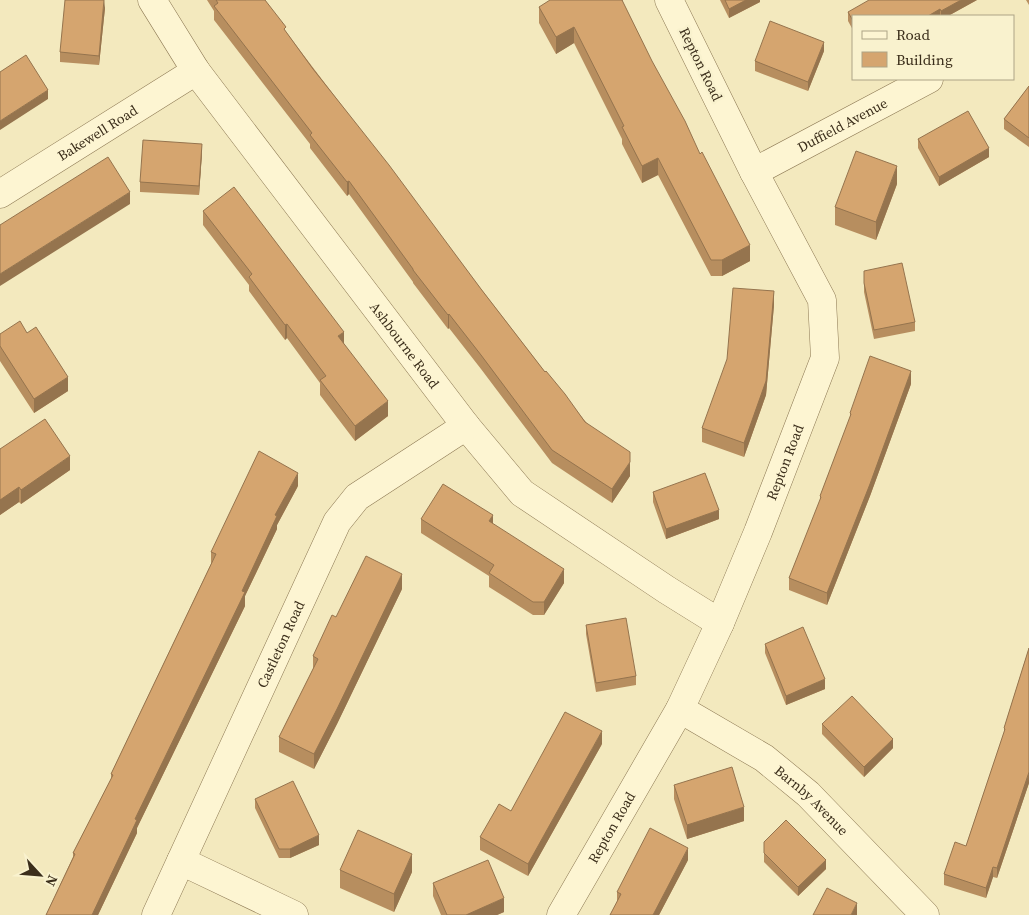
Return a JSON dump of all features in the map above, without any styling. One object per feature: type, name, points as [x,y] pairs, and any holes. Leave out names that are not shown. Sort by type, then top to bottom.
[{"type":"street","name":"Ashbourne Road","points":[[152,0],[196,71],[466,426],[522,492],[667,590],[720,623]]},
{"type":"street","name":"Repton Road","points":[[561,915],[680,708],[720,623],[758,532],[825,358],[822,300],[754,172],[669,0]]},
{"type":"street","name":"Bakewell Road","points":[[0,194],[196,71]]},
{"type":"street","name":"Duffield Avenue","points":[[754,172],[927,80]]},
{"type":"street","name":"Castleton Road","points":[[156,915],[337,522],[357,497],[466,426]]},
{"type":"street","name":"Barnby Avenue","points":[[680,708],[764,758],[808,794],[925,915]]},
{"type":"street","points":[[181,861],[294,915]]},
{"type":"building","points":[[65,0],[104,0],[99,56],[60,52]]},
{"type":"building","points":[[216,0],[265,0],[286,27],[284,29],[313,69],[389,165],[481,289],[585,422],[630,452],[630,462],[612,489],[552,450],[481,355],[413,270],[349,181],[347,182],[310,135],[312,133],[214,6],[218,3]]},
{"type":"building","points":[[550,0],[622,0],[652,61],[685,121],[700,154],[702,152],[750,245],[722,260],[711,260],[658,158],[642,166],[574,27],[556,37],[539,7]]},
{"type":"building","points":[[725,0],[746,0],[729,9]]},
{"type":"building","points":[[869,0],[961,0],[930,15],[852,15],[852,19],[848,12]]},
{"type":"building","points":[[770,21],[824,42],[808,82],[755,61]]},
{"type":"building","points":[[26,55],[48,90],[0,121],[0,72]]},
{"type":"building","points":[[1029,86],[1029,138],[1004,119]]},
{"type":"building","points":[[968,111],[989,148],[939,177],[918,139]]},
{"type":"building","points":[[143,140],[202,144],[199,186],[140,182]]},
{"type":"building","points":[[856,151],[897,166],[876,222],[835,207]]},
{"type":"building","points":[[108,157],[130,192],[0,274],[0,225]]},
{"type":"building","points":[[234,187],[344,332],[338,336],[388,401],[355,426],[320,380],[326,376],[249,277],[252,274],[203,211]]},
{"type":"building","points":[[902,263],[915,322],[874,330],[864,283],[864,271]]},
{"type":"building","points":[[733,288],[774,291],[766,381],[744,443],[702,428],[727,359]]},
{"type":"building","points":[[20,321],[27,333],[36,327],[68,377],[34,399],[0,346],[0,334]]},
{"type":"building","points":[[870,356],[911,371],[870,484],[827,593],[789,578],[821,497]]},
{"type":"building","points":[[45,419],[70,456],[21,490],[19,487],[0,500],[0,449]]},
{"type":"building","points":[[259,451],[298,473],[275,515],[277,516],[242,591],[245,592],[135,819],[137,820],[92,915],[46,915],[75,854],[73,853],[113,775],[111,774],[216,554],[211,552]]},
{"type":"building","points":[[705,473],[719,510],[666,529],[653,492]]},
{"type":"building","points":[[443,484],[493,515],[489,521],[564,569],[544,602],[533,602],[489,573],[494,565],[421,519]]},
{"type":"building","points":[[366,556],[402,574],[314,754],[279,737],[318,659],[313,656],[332,615],[336,617]]},
{"type":"building","points":[[626,618],[636,676],[596,683],[586,625]]},
{"type":"building","points":[[803,627],[825,679],[786,696],[765,644]]},
{"type":"building","points":[[1029,648],[1029,772],[997,868],[993,867],[986,888],[944,874],[955,842],[966,846],[1005,729]]},
{"type":"building","points":[[852,696],[893,739],[864,767],[822,724]]},
{"type":"building","points":[[565,712],[602,731],[528,864],[480,837],[499,804],[511,811]]},
{"type":"building","points":[[732,767],[744,807],[687,825],[674,785]]},
{"type":"building","points":[[293,781],[319,835],[290,849],[279,849],[255,799]]},
{"type":"building","points":[[786,820],[826,860],[798,887],[764,853],[764,842]]},
{"type":"building","points":[[650,828],[688,848],[653,915],[610,915],[621,894],[617,892]]},
{"type":"building","points":[[358,830],[412,854],[394,894],[340,870]]},
{"type":"building","points":[[488,860],[504,898],[466,915],[447,915],[433,883]]},
{"type":"building","points":[[827,888],[857,903],[851,915],[813,915]]}]
